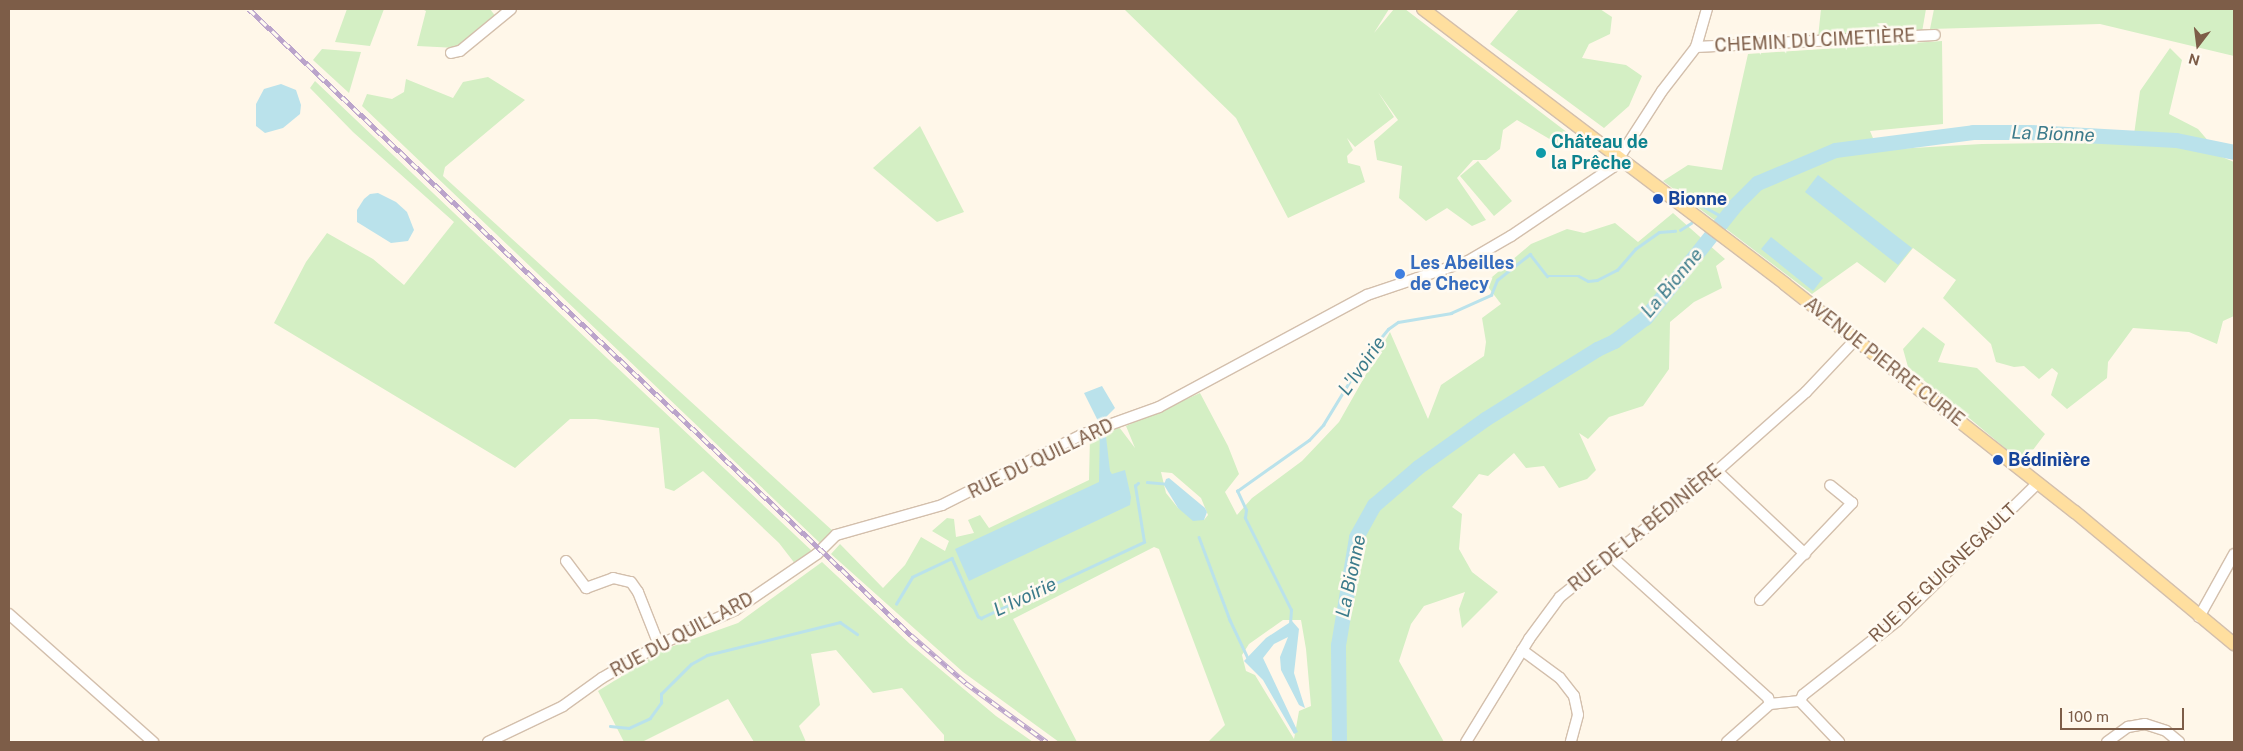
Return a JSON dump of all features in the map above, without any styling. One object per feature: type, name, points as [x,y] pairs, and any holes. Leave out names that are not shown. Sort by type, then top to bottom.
[{"type":"main road","name":"AVENUE PIERRE CURIE","points":[[1423,9],[1707,223],[1856,339],[2038,483],[2234,644]]},
{"type":"street","points":[[451,53],[460,51],[511,9]]},
{"type":"street","points":[[1696,47],[1707,9]]},
{"type":"street","name":"CHEMIN DU CIMETIÈRE","points":[[1696,47],[1935,35]]},
{"type":"street","name":"RUE DU QUILLARD","points":[[488,742],[563,706],[602,678],[659,645],[735,610],[816,554],[836,535],[942,505],[1098,429],[1159,407],[1367,295],[1468,261],[1568,201],[1613,168],[1662,91],[1696,47]]},
{"type":"street","name":"RUE DE LA BÉDINIÈRE","points":[[1466,742],[1522,650],[1560,597],[1717,471],[1806,392],[1856,339]]},
{"type":"street","points":[[1717,471],[1804,554]]},
{"type":"street","name":"RUE DE GUIGNEGAULT","points":[[1800,701],[1803,695],[1897,621],[2038,483]]},
{"type":"street","points":[[1760,600],[1852,503],[1830,485]]},
{"type":"street","points":[[2199,617],[2234,554]]},
{"type":"street","points":[[1611,556],[1768,698],[1770,704]]},
{"type":"street","points":[[566,562],[586,588],[614,578],[631,582],[638,592],[659,645]]},
{"type":"street","points":[[9,614],[153,742]]},
{"type":"street","points":[[1522,650],[1545,664],[1569,686],[1574,696],[1578,716],[1571,742]]},
{"type":"street","points":[[1727,742],[1770,704],[1800,701],[1839,742]]},
{"type":"street","points":[[2107,742],[2128,727],[2144,724],[2166,731],[2179,742]]},
{"type":"green space","points":[[347,9],[384,9],[370,46],[335,42]]},
{"type":"green space","points":[[422,9],[490,9],[496,17],[457,48],[417,46],[426,11]]},
{"type":"green space","points":[[1124,9],[1389,9],[1374,33],[1394,9],[1405,9],[1568,133],[1558,144],[1517,120],[1503,130],[1500,149],[1486,160],[1473,160],[1457,178],[1486,220],[1472,226],[1447,208],[1426,221],[1399,198],[1402,166],[1377,160],[1374,141],[1398,120],[1378,92],[1394,117],[1355,147],[1347,138],[1353,150],[1347,156],[1348,163],[1360,166],[1365,182],[1288,218],[1236,118]]},
{"type":"green space","points":[[1519,9],[1600,9],[1612,17],[1610,34],[1589,44],[1582,58],[1626,65],[1642,76],[1629,106],[1604,128],[1490,44]]},
{"type":"green space","points":[[1821,9],[1926,9],[1922,32],[1818,38]]},
{"type":"green space","points":[[1934,9],[2234,9],[2234,56],[2100,24],[1930,29]]},
{"type":"green space","points":[[1942,41],[1943,124],[1870,131],[1878,150],[1982,144],[2133,142],[2140,91],[2170,48],[2182,60],[2169,114],[2198,129],[2222,157],[2234,162],[2234,316],[2223,321],[2217,344],[2189,332],[2133,328],[2108,362],[2107,378],[2067,409],[2051,395],[2058,373],[2052,368],[2039,379],[2024,366],[2014,367],[1996,362],[1991,344],[1943,298],[1956,280],[1913,248],[1885,283],[1857,262],[1812,294],[1663,181],[1688,165],[1722,170],[1748,54]]},
{"type":"green space","points":[[322,49],[361,52],[349,93],[313,60]]},
{"type":"green space","points":[[488,77],[525,100],[445,167],[443,176],[834,532],[820,543],[362,106],[367,94],[392,99],[404,92],[406,79],[453,98],[463,82]]},
{"type":"green space","points":[[315,81],[812,551],[796,565],[779,543],[703,471],[674,491],[665,488],[659,428],[596,419],[570,419],[515,468],[274,323],[306,262],[327,233],[373,259],[404,285],[454,222],[353,132],[310,88]]},
{"type":"green space","points":[[920,126],[964,212],[937,222],[873,168]]},
{"type":"green space","points":[[1478,161],[1512,201],[1494,216],[1460,176]]},
{"type":"green space","points":[[1673,213],[1725,259],[1716,266],[1722,288],[1694,302],[1670,322],[1669,369],[1643,406],[1609,417],[1588,439],[1579,433],[1596,470],[1587,479],[1559,488],[1544,466],[1526,468],[1514,453],[1488,476],[1479,474],[1452,507],[1462,514],[1459,549],[1472,572],[1498,592],[1462,628],[1459,609],[1465,592],[1424,606],[1411,624],[1399,661],[1444,742],[1208,742],[1225,725],[1159,549],[1154,547],[1013,619],[1077,742],[1059,742],[963,672],[831,554],[840,544],[883,588],[905,565],[921,537],[945,551],[949,541],[932,531],[947,518],[954,519],[956,537],[974,533],[968,520],[980,515],[989,528],[1089,480],[1090,436],[1119,427],[1135,448],[1126,426],[1200,393],[1228,446],[1239,474],[1225,492],[1237,515],[1252,498],[1302,461],[1339,422],[1390,332],[1428,419],[1441,385],[1484,356],[1486,342],[1482,318],[1501,304],[1485,283],[1531,244],[1567,229],[1584,233],[1615,223],[1638,242]],"holes":[[[1161,472],[1172,473],[1201,498],[1208,515],[1204,520],[1178,508],[1166,493]],[[1283,620],[1301,620],[1306,649],[1311,706],[1299,711],[1294,739],[1255,675],[1246,671],[1242,655],[1249,644]]]},
{"type":"green space","points":[[1923,327],[1945,344],[1938,362],[1977,368],[2045,434],[2023,463],[1908,367],[1903,349]]},
{"type":"green space","points":[[822,562],[910,644],[996,716],[1033,742],[944,742],[944,735],[902,688],[873,693],[836,650],[811,654],[820,705],[799,726],[806,742],[754,742],[728,699],[642,742],[624,742],[598,691],[665,649],[738,623]]},
{"type":"water","points":[[281,84],[296,90],[301,105],[300,114],[283,128],[265,133],[256,126],[256,104],[264,89]]},
{"type":"water","points":[[1818,175],[1912,248],[1898,265],[1805,192]]},
{"type":"water","points":[[378,193],[396,202],[407,212],[414,230],[408,241],[391,243],[357,222],[357,210],[364,199],[370,194]]},
{"type":"water","points":[[1771,237],[1823,278],[1813,291],[1761,249]]},
{"type":"water","points":[[1102,386],[1115,408],[1104,419],[1110,471],[1112,474],[1125,470],[1131,497],[1130,505],[969,581],[955,549],[1099,482],[1100,425],[1084,393]]},
{"type":"water","points":[[1169,478],[1205,508],[1207,512],[1204,520],[1193,521],[1178,508],[1164,485],[1166,479]]},
{"type":"water","points":[[1292,621],[1299,629],[1294,673],[1305,708],[1299,705],[1281,670],[1280,657],[1288,637],[1274,644],[1263,658],[1298,732],[1294,734],[1263,680],[1244,661],[1266,638]]},
{"type":"waterway","name":"La Bionne","points":[[1339,742],[1338,645],[1356,537],[1374,505],[1418,467],[1485,419],[1597,349],[1614,341],[1645,318],[1736,204],[1757,183],[1835,150],[1973,132],[2029,132],[2176,140],[2234,152]]},
{"type":"waterway","name":"L'Ivoirie","points":[[1703,206],[1725,218]]},
{"type":"waterway","name":"L'Ivoirie","points":[[1680,230],[1691,223]]},
{"type":"waterway","name":"L'Ivoirie","points":[[1290,624],[1291,610],[1245,518],[1246,510],[1237,491],[1309,440],[1323,425],[1362,361],[1388,329],[1398,322],[1451,313],[1491,295],[1497,280],[1530,254],[1547,276],[1579,276],[1588,281],[1597,280],[1617,270],[1635,249],[1659,232],[1675,231]]},
{"type":"waterway","name":"L'Ivoirie","points":[[1147,482],[1168,484]]},
{"type":"waterway","name":"L'Ivoirie","points":[[896,604],[912,577],[952,558],[978,616],[981,618],[1144,542],[1135,486],[1138,483]]},
{"type":"waterway","points":[[1199,537],[1230,620],[1248,658]]},
{"type":"waterway","name":"L'Ivoirie","points":[[610,726],[629,728],[650,718],[661,703],[661,694],[691,664],[707,655],[840,622],[857,634]]},
{"type":"railway","points":[[249,9],[911,635],[966,683],[1047,742]]},
{"type":"place","name":"Château de la Prêche","points":[[1541,153]]},
{"type":"place","name":"Bionne","points":[[1658,199]]},
{"type":"place","name":"Les Abeilles de Checy","points":[[1400,274]]},
{"type":"place","name":"Bédinière","points":[[1998,460]]}]
